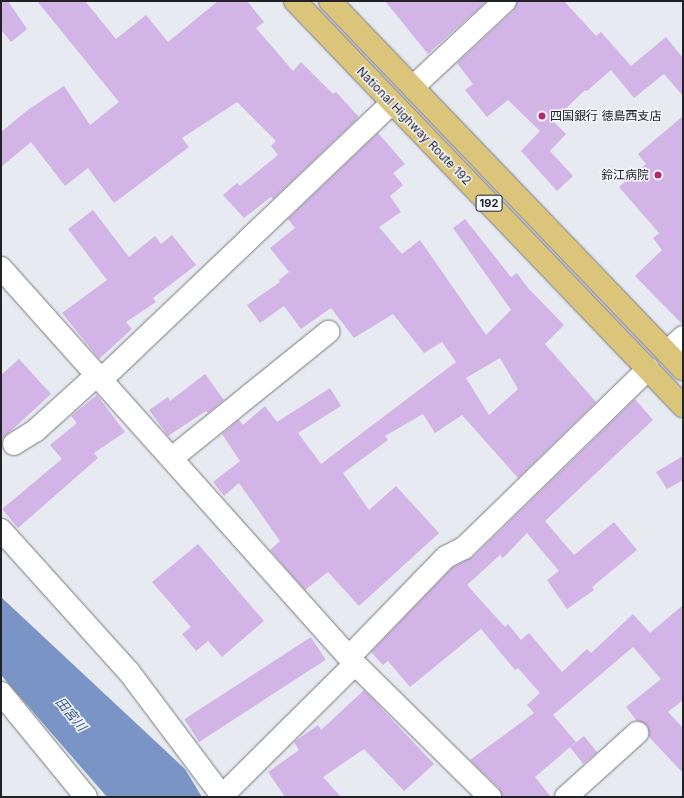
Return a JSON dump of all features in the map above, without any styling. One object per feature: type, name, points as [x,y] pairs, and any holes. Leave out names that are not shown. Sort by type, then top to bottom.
[{"type":"highway","name":"National Highway Route 192","points":[[295,1],[683,406]]},
{"type":"highway","name":"192","points":[[330,1],[683,368]]},
{"type":"street","points":[[413,87],[505,1]]},
{"type":"street","points":[[14,444],[35,431],[100,376],[392,103]]},
{"type":"street","points":[[1,268],[100,376],[352,660],[490,797]]},
{"type":"street","points":[[172,458],[328,332]]},
{"type":"street","points":[[667,352],[683,337]]},
{"type":"street","points":[[1,530],[129,672],[223,797],[352,660],[446,556],[464,548],[648,369]]},
{"type":"street","points":[[1,693],[86,797]]},
{"type":"street","points":[[566,797],[637,733]]},
{"type":"water","name":"田宮川","points":[[1,597],[185,769],[202,797],[107,797],[1,675]]},
{"type":"building","points":[[1,1],[8,1],[27,29],[11,42],[1,30]]},
{"type":"building","points":[[37,1],[85,1],[116,39],[146,15],[168,42],[218,1],[247,1],[264,22],[256,28],[293,71],[301,62],[333,94],[336,92],[359,117],[273,199],[271,197],[244,218],[223,195],[237,183],[240,186],[278,155],[271,146],[276,141],[237,102],[182,138],[189,147],[114,203],[88,168],[65,186],[31,142],[1,167],[1,132],[29,109],[64,86],[90,125],[119,102]]},
{"type":"building","points":[[385,1],[487,1],[428,54]]},
{"type":"building","points":[[517,1],[564,1],[596,36],[601,32],[631,66],[666,37],[683,58],[683,96],[664,74],[634,98],[611,70],[587,91],[585,90],[553,121],[566,134],[550,151],[573,176],[557,191],[521,151],[540,131],[508,100],[487,117],[465,90],[473,84],[457,63],[514,10]]},
{"type":"building","points":[[683,116],[683,325],[635,276],[662,250],[653,238],[659,233],[619,187],[646,164],[638,154]]},
{"type":"building","points":[[378,133],[405,164],[393,173],[403,185],[390,196],[401,212],[379,227],[402,254],[420,240],[486,335],[511,310],[453,228],[465,219],[511,277],[517,273],[528,288],[564,325],[545,344],[596,402],[518,478],[462,415],[435,433],[423,414],[385,436],[388,440],[343,473],[369,510],[396,486],[439,533],[359,606],[328,572],[305,590],[270,550],[280,541],[239,483],[224,496],[213,482],[240,461],[222,434],[239,420],[243,425],[265,406],[277,422],[330,388],[341,406],[298,433],[321,464],[456,362],[442,342],[424,353],[393,314],[354,338],[331,308],[301,329],[284,306],[260,323],[247,305],[280,282],[279,280],[289,272],[270,248],[295,228],[288,219]],"holes":[[[500,358],[518,389],[489,415],[466,378]]]},
{"type":"building","points":[[93,210],[129,257],[155,236],[161,244],[172,235],[196,265],[153,298],[156,302],[126,322],[132,329],[99,359],[62,313],[107,280],[68,229]]},
{"type":"building","points":[[19,359],[51,394],[1,440],[1,375]]},
{"type":"building","points":[[205,374],[224,400],[208,413],[206,411],[168,436],[149,410],[168,397],[170,401]]},
{"type":"building","points":[[97,395],[125,432],[94,453],[98,458],[18,528],[2,509],[62,459],[50,445],[77,423],[71,416]]},
{"type":"building","points":[[635,399],[653,420],[545,521],[574,555],[614,522],[637,550],[592,587],[594,590],[567,609],[547,580],[559,571],[527,533],[503,558],[500,555],[467,585],[505,627],[508,624],[521,640],[529,633],[562,672],[587,649],[591,653],[633,614],[650,633],[683,605],[683,700],[668,712],[683,728],[683,773],[649,737],[647,725],[637,721],[626,707],[661,679],[633,647],[553,715],[576,742],[535,777],[551,797],[502,797],[499,788],[470,760],[534,713],[527,705],[540,693],[518,668],[515,670],[481,629],[410,687],[388,661],[383,665],[371,652],[453,567],[473,557]]},
{"type":"building","points":[[683,456],[683,480],[667,489],[656,472]]},
{"type":"building","points":[[198,544],[264,621],[222,657],[208,641],[196,651],[182,634],[191,627],[152,582]]},
{"type":"building","points":[[311,637],[326,660],[199,742],[184,719]]},
{"type":"building","points":[[364,690],[434,764],[404,791],[364,749],[323,777],[341,797],[285,797],[268,772],[299,750],[294,742],[318,725],[321,730]]},
{"type":"building","points":[[584,736],[597,752],[583,764],[570,747]]},
{"type":"place","name":"四国銀行 徳島西支店","points":[[542,116]]},
{"type":"place","name":"鈴江病院","points":[[658,175]]}]
